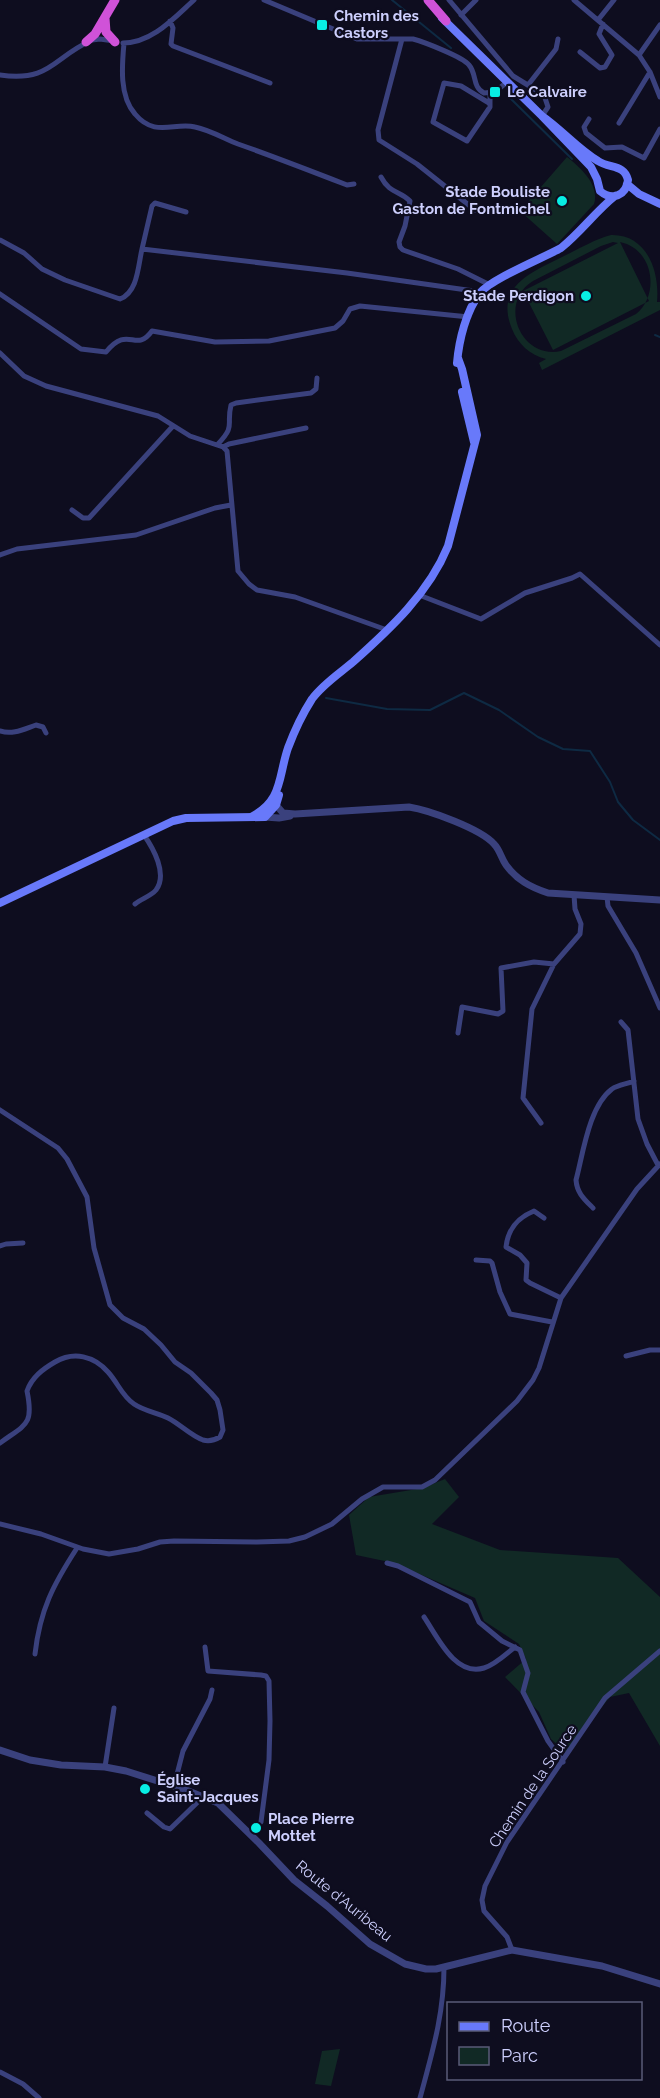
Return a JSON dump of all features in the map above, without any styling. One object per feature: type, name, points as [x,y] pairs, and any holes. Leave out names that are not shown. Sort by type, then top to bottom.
[{"type":"highway","points":[[86,42],[95,34],[115,0]]},
{"type":"highway","points":[[426,0],[446,21]]},
{"type":"highway","points":[[105,18],[106,32],[120,42]]},
{"type":"main road","points":[[446,21],[591,168],[597,178],[598,187],[604,194],[639,194]]},
{"type":"main road","points":[[266,813],[277,791],[289,746],[314,696],[387,630],[419,595],[434,576],[448,546],[477,435],[458,358],[461,338],[481,292],[561,248],[627,184],[627,176],[623,170],[597,161],[542,116]]},
{"type":"main road","points":[[597,178],[608,166]]},
{"type":"main road","points":[[627,184],[639,194],[660,204]]},
{"type":"main road","points":[[603,205],[604,194]]},
{"type":"main road","points":[[0,903],[173,820],[251,817],[266,813],[276,805],[292,742]]},
{"type":"street","points":[[0,75],[30,76],[48,69],[86,42],[100,39],[120,42],[137,41],[150,36],[194,0]]},
{"type":"street","points":[[264,0],[357,39],[402,39],[422,42],[462,59],[472,70],[477,88],[484,93],[495,92],[507,82]]},
{"type":"street","points":[[449,0],[513,76],[537,89],[547,100],[548,107],[542,116]]},
{"type":"street","points":[[461,15],[476,0]]},
{"type":"street","points":[[574,0],[639,55],[650,72],[660,98]]},
{"type":"street","points":[[580,52],[600,68],[605,67],[611,59],[612,55],[599,34],[599,30],[614,0]]},
{"type":"street","points":[[170,21],[173,28],[171,45],[270,83]]},
{"type":"street","points":[[639,55],[660,25]]},
{"type":"street","points":[[402,39],[378,130],[378,140],[417,164],[475,210]]},
{"type":"street","points":[[528,85],[556,49],[558,39]]},
{"type":"street","points":[[120,42],[124,92],[130,107],[144,123],[165,129],[194,127],[347,185],[354,184]]},
{"type":"street","points":[[619,123],[650,72]]},
{"type":"street","points":[[489,103],[461,86],[444,83],[433,122],[467,141],[490,107],[490,94]]},
{"type":"street","points":[[589,119],[584,128],[586,133],[605,148],[622,147],[644,158],[660,129]]},
{"type":"street","points":[[381,177],[387,188],[410,201],[399,242],[400,247],[458,269],[490,285]]},
{"type":"street","points":[[0,240],[24,253],[42,269],[73,283],[120,299],[134,286],[152,206],[155,203],[186,212]]},
{"type":"street","points":[[142,249],[347,273],[481,292]]},
{"type":"street","points":[[0,294],[81,349],[106,352],[118,339],[146,340],[152,332],[215,342],[269,341],[335,328],[343,321],[350,309],[360,306],[469,316]]},
{"type":"street","points":[[0,353],[24,376],[46,386],[158,416],[190,436],[221,445],[306,428]]},
{"type":"street","points":[[221,445],[231,427],[231,405],[311,393],[316,389],[317,378]]},
{"type":"street","points":[[72,510],[83,518],[89,518],[172,426]]},
{"type":"street","points":[[221,445],[226,451],[238,571],[249,584],[257,590],[295,597],[387,630]]},
{"type":"street","points":[[0,555],[17,549],[136,535],[215,508],[231,505]]},
{"type":"street","points":[[419,595],[481,620],[525,593],[580,574],[660,645]]},
{"type":"street","points":[[0,731],[15,732],[36,725],[43,727],[46,733]]},
{"type":"street","points":[[276,805],[283,813]]},
{"type":"street","points":[[266,813],[295,814],[409,807],[423,809],[484,836],[496,845],[505,864],[522,882],[548,892],[660,900]]},
{"type":"street","points":[[266,813],[279,818],[295,814]]},
{"type":"street","points":[[135,904],[158,888],[160,879],[157,860],[144,835]]},
{"type":"street","points":[[542,1123],[523,1098],[532,1009],[554,964],[580,934],[581,924],[575,909],[574,895]]},
{"type":"street","points":[[607,897],[608,906],[636,953],[660,1008]]},
{"type":"street","points":[[458,1033],[462,1007],[498,1014],[503,1011],[501,968],[534,962],[554,964]]},
{"type":"street","points":[[0,1524],[41,1534],[77,1548],[109,1554],[160,1542],[289,1541],[305,1537],[332,1524],[362,1499],[383,1487],[422,1487],[435,1480],[517,1401],[539,1368],[561,1298],[637,1189],[659,1165],[647,1144],[638,1119],[628,1030],[621,1022]]},
{"type":"street","points":[[592,1208],[576,1189],[576,1180],[594,1113],[606,1095],[614,1088],[634,1081]]},
{"type":"street","points":[[0,1110],[58,1148],[68,1159],[87,1197],[94,1248],[110,1305],[123,1318],[144,1329],[175,1362],[191,1373],[211,1393],[217,1400],[223,1430],[220,1437],[212,1441],[205,1441],[167,1417],[135,1405],[124,1395],[108,1372],[99,1364],[80,1355],[63,1358],[36,1376],[27,1391],[30,1417],[26,1423],[0,1443]]},
{"type":"street","points":[[544,1218],[534,1211],[519,1220],[508,1235],[506,1247],[520,1255],[527,1263],[526,1280],[561,1298]]},
{"type":"street","points":[[0,1246],[23,1243]]},
{"type":"street","points":[[476,1260],[492,1263],[500,1292],[510,1314],[552,1323]]},
{"type":"street","points":[[626,1356],[660,1350]]},
{"type":"street","points":[[34,1654],[48,1596],[54,1582],[77,1548]]},
{"type":"street","points":[[387,1563],[470,1602],[479,1622],[502,1641],[520,1650],[528,1673],[523,1692],[548,1741],[563,1762]]},
{"type":"street","points":[[424,1617],[456,1662],[466,1668],[486,1668],[515,1647]]},
{"type":"street","points":[[205,1647],[208,1671],[261,1675],[267,1676],[269,1681],[268,1760],[261,1822],[251,1834]]},
{"type":"street","name":"Chemin de la Source","points":[[512,1950],[507,1936],[484,1911],[482,1900],[485,1886],[507,1842],[605,1698],[660,1651]]},
{"type":"street","points":[[174,1786],[183,1751],[210,1699],[212,1690]]},
{"type":"street","points":[[105,1767],[114,1708]]},
{"type":"street","name":"Route d'Auribeau","points":[[0,1750],[30,1760],[126,1771],[218,1803],[294,1880],[370,1944],[412,1966],[426,1969],[444,1967],[512,1950],[602,1966],[660,1984]]},
{"type":"street","points":[[147,1812],[164,1827],[170,1828],[204,1797]]},
{"type":"street","points":[[420,2098],[440,2025],[444,1967]]},
{"type":"street","points":[[0,2072],[23,2084],[39,2098]]},
{"type":"green space","name":"Stade Bouliste Gaston de Fontmichel","points":[[567,157],[588,178],[595,197],[594,204],[557,244],[520,211]]},
{"type":"green space","name":"Stade Perdigon","points":[[623,236],[642,247],[653,266],[660,310],[542,370],[539,363],[546,359],[525,348],[512,329],[508,314],[508,301],[512,291],[520,282],[540,268],[605,237]],"holes":[[[613,242],[618,243],[523,291],[553,350],[645,303],[636,314],[561,351],[547,351],[535,347],[525,339],[518,328],[515,315],[522,291],[533,281]],[[620,242],[631,246],[646,263],[650,274],[647,298]]]},
{"type":"green space","points":[[445,1479],[459,1497],[432,1524],[500,1550],[618,1558],[660,1597],[660,1746],[629,1693],[610,1697],[565,1752],[551,1739],[539,1712],[505,1677],[526,1659],[519,1644],[484,1621],[475,1598],[394,1563],[356,1555],[349,1515],[369,1497],[423,1488]]},
{"type":"green space","points":[[340,2049],[331,2086],[315,2084],[322,2051]]},
{"type":"waterway","points":[[392,0],[451,48]]},
{"type":"waterway","points":[[507,95],[572,159]]},
{"type":"waterway","points":[[655,335],[660,337]]},
{"type":"waterway","points":[[326,698],[387,709],[430,710],[464,693],[499,710],[538,737],[563,749],[590,751],[610,782],[618,802],[633,820],[660,840]]},
{"type":"place","name":"Chemin des Castors","points":[[322,25]]},
{"type":"place","name":"Le Calvaire","points":[[495,92]]},
{"type":"place","name":"Stade Bouliste Gaston de Fontmichel","points":[[562,201]]},
{"type":"place","name":"Stade Perdigon","points":[[586,296]]},
{"type":"place","name":"Église Saint-Jacques","points":[[145,1789]]},
{"type":"place","name":"Place Pierre Mottet","points":[[256,1828]]}]
